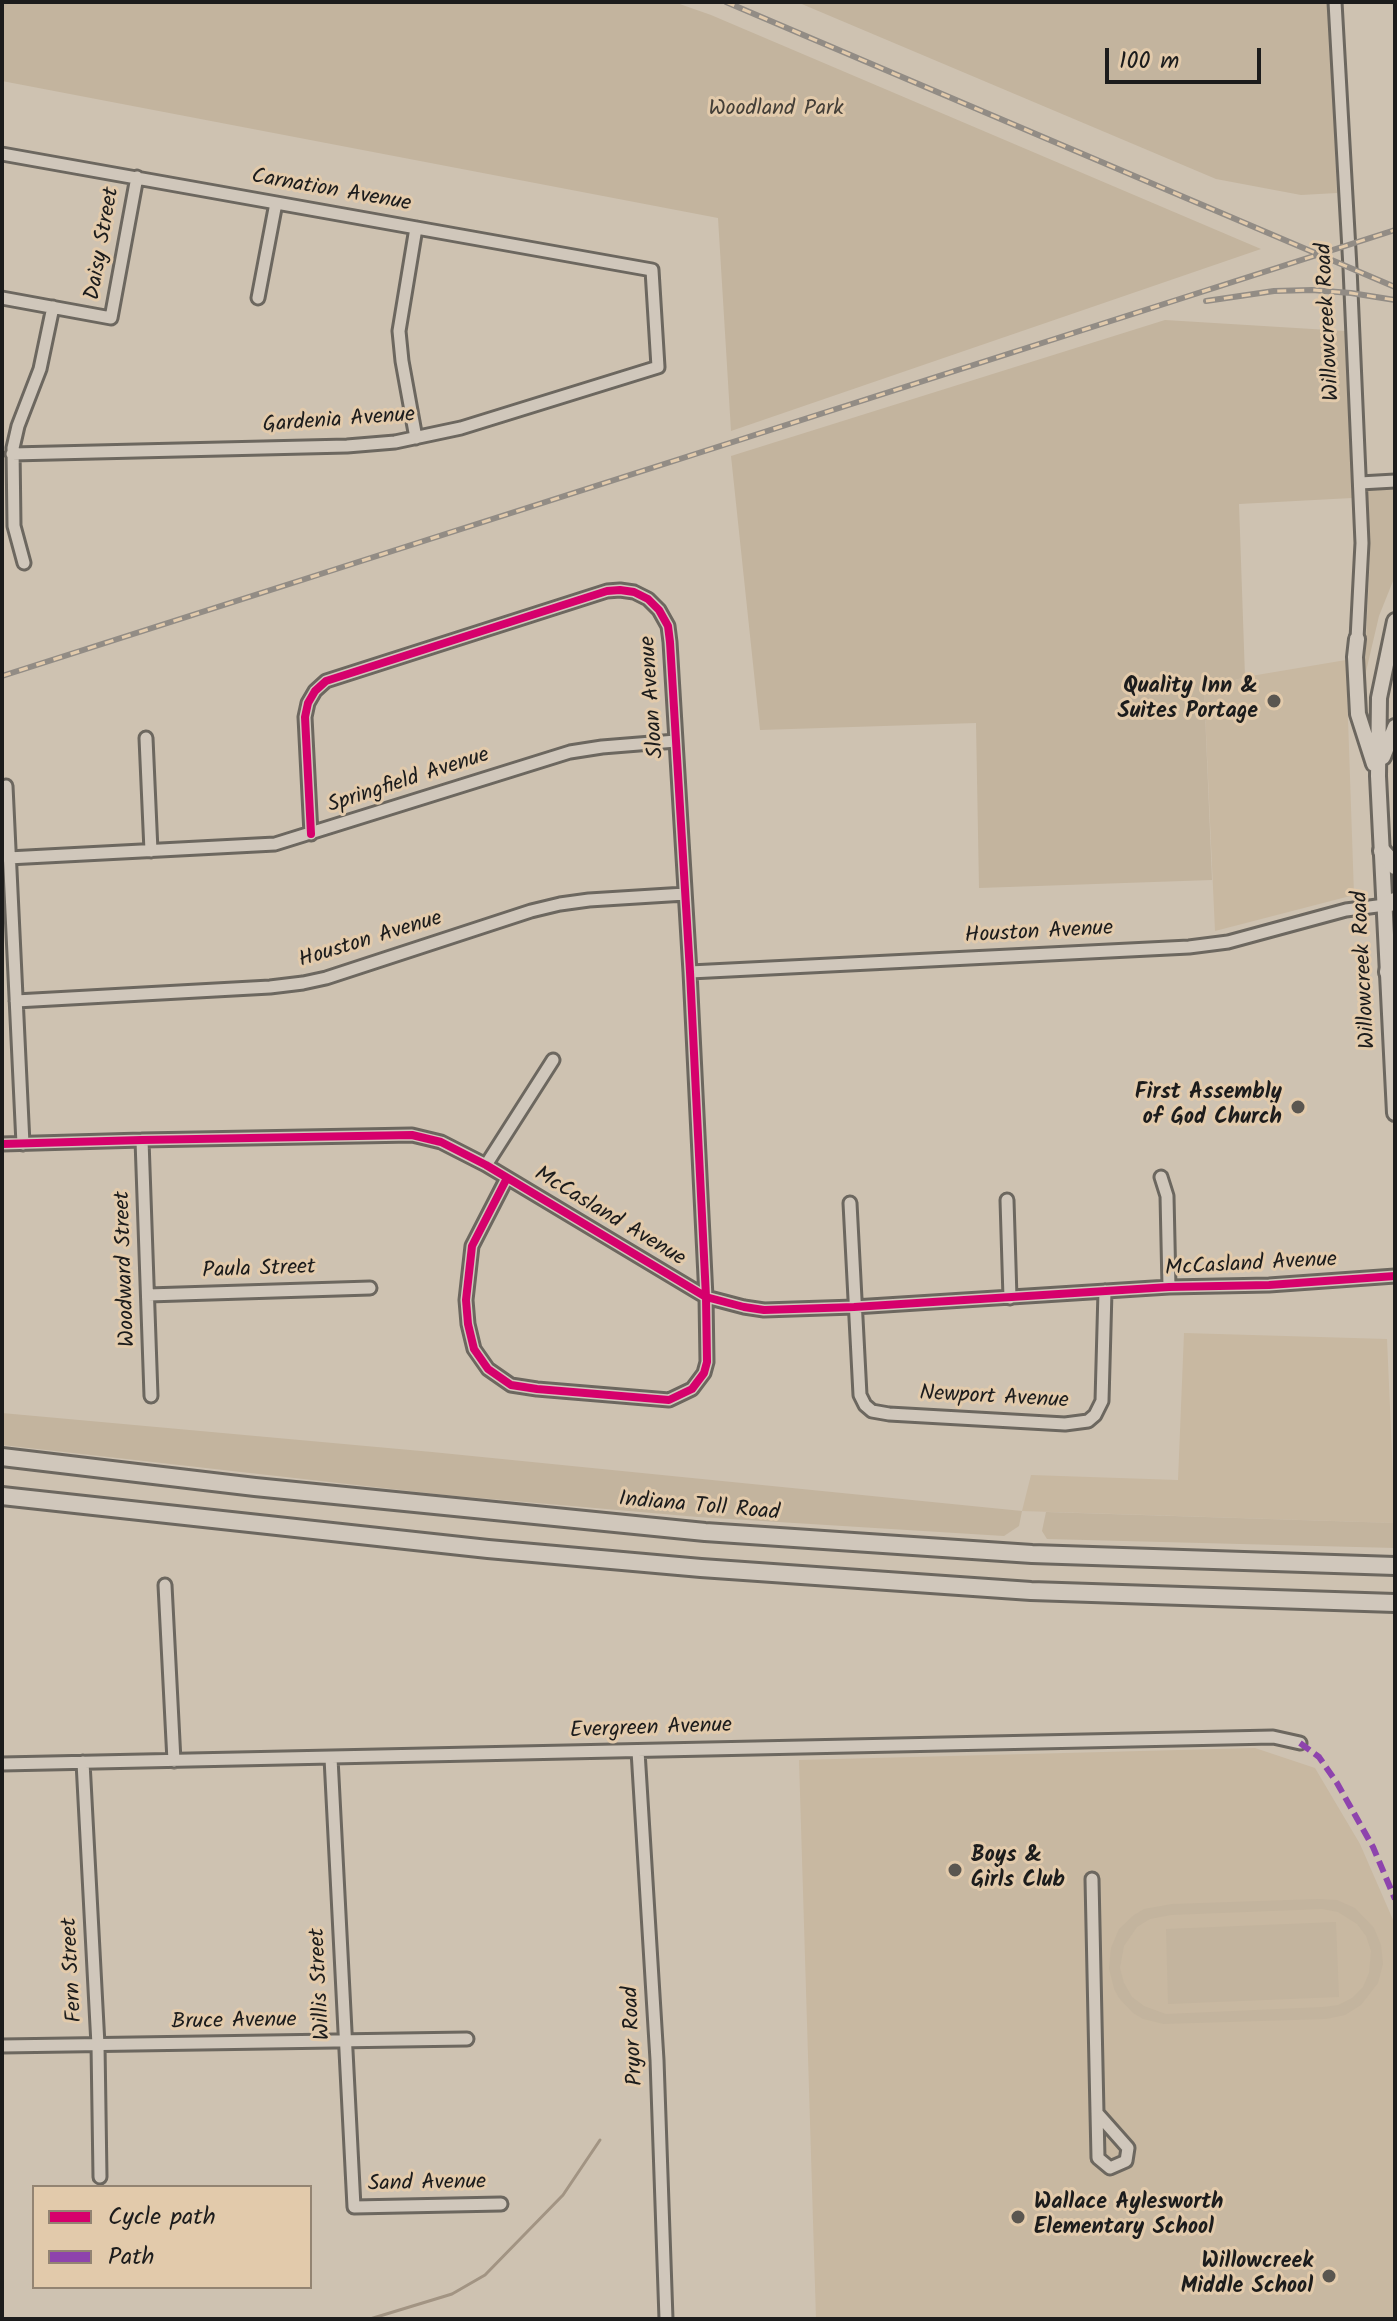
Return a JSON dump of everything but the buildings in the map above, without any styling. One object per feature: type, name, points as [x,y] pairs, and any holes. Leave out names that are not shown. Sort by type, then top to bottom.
[{"type":"highway","points":[[1382,851],[1395,866]]},
{"type":"highway","points":[[1388,972],[1395,946]]},
{"type":"highway","name":"Indiana Toll Road","points":[[2,1457],[286,1490],[705,1532],[1032,1554],[1395,1566]]},
{"type":"highway","points":[[2,1496],[488,1549],[701,1568],[1031,1591],[1395,1603]]},
{"type":"main road","points":[[1378,776],[1379,698],[1395,621]]},
{"type":"main road","points":[[1357,639],[1358,714],[1378,776]]},
{"type":"main road","points":[[1378,776],[1395,727]]},
{"type":"main road","name":"Willowcreek Road","points":[[1378,776],[1382,851],[1392,904],[1388,972],[1395,1113]]},
{"type":"street","name":"Willowcreek Road","points":[[1335,2],[1360,483],[1362,572],[1357,639]]},
{"type":"street","name":"Carnation Avenue","points":[[2,154],[652,270],[658,367]]},
{"type":"street","name":"Daisy Street","points":[[53,307],[111,318],[137,177]]},
{"type":"street","points":[[258,298],[276,203]]},
{"type":"street","points":[[416,228],[399,331],[416,438]]},
{"type":"street","points":[[2,298],[53,307],[43,357],[18,426],[12,454],[14,526],[24,563]]},
{"type":"street","name":"Gardenia Avenue","points":[[12,454],[347,446],[416,438],[461,428],[658,367]]},
{"type":"street","points":[[1360,483],[1395,481]]},
{"type":"street","name":"Sloan Avenue","points":[[311,834],[305,717],[308,703],[326,681],[607,591],[634,592],[648,599],[659,610],[668,626],[676,741],[706,1297],[707,1362],[704,1373],[692,1389],[677,1398],[660,1400],[511,1385],[488,1369],[474,1349],[466,1300],[472,1246],[507,1178]]},
{"type":"street","points":[[146,738],[151,851]]},
{"type":"street","name":"Springfield Avenue","points":[[8,858],[275,844],[570,752],[676,741]]},
{"type":"street","points":[[6,786],[23,1144]]},
{"type":"street","name":"Houston Avenue","points":[[16,1001],[303,983],[560,904],[685,894]]},
{"type":"street","name":"Houston Avenue","points":[[690,972],[1189,947],[1228,942],[1346,910],[1392,904]]},
{"type":"street","points":[[486,1165],[553,1060]]},
{"type":"street","name":"McCasland Avenue","points":[[2,1144],[412,1135],[441,1142],[486,1165],[706,1297],[764,1310],[1395,1276]]},
{"type":"street","name":"Woodward Street","points":[[142,1140],[151,1396]]},
{"type":"street","points":[[1161,1177],[1167,1196],[1169,1287]]},
{"type":"street","points":[[1007,1200],[1010,1298]]},
{"type":"street","name":"Newport Avenue","points":[[850,1203],[860,1395],[872,1411],[1077,1424],[1088,1421],[1102,1401],[1105,1291]]},
{"type":"street","name":"Paula Street","points":[[148,1295],[370,1288]]},
{"type":"street","points":[[165,1585],[174,1761]]},
{"type":"street","name":"Evergreen Avenue","points":[[2,1764],[1273,1737],[1300,1743]]},
{"type":"street","name":"Pryor Road","points":[[638,1751],[657,2060],[666,2319]]},
{"type":"street","name":"Willis Street","points":[[331,1758],[354,2207]]},
{"type":"street","name":"Fern Street","points":[[83,1762],[98,2045],[100,2177]]},
{"type":"street","points":[[1092,1879],[1097,2113]]},
{"type":"street","name":"Bruce Avenue","points":[[2,2046],[467,2039]]},
{"type":"street","name":"Sand Avenue","points":[[354,2207],[501,2204]]},
{"type":"shaded area","points":[[1346,660],[1354,895],[1215,931],[1204,689],[1245,677]]},
{"type":"shaded area","points":[[1184,1333],[1387,1339],[1395,1523],[1022,1511],[1031,1475],[1178,1480]]},
{"type":"shaded area","points":[[1255,1748],[1315,1768],[1360,1844],[1394,1922],[1395,2319],[816,2319],[799,1760]]},
{"type":"green space","name":"Woodland Park","points":[[2,2],[674,2],[1261,249],[731,431],[718,218],[2,81]]},
{"type":"green space","points":[[797,2],[1329,2],[1337,193],[1301,195],[1216,179]]},
{"type":"green space","points":[[1165,320],[1345,331],[1352,498],[1239,504],[1245,677],[1204,689],[1212,880],[979,888],[976,723],[760,730],[731,456]]},
{"type":"green space","points":[[1395,489],[1395,576],[1379,616],[1364,680],[1370,557],[1367,490]]},
{"type":"green space","points":[[2,1413],[1022,1511],[1019,1526],[1004,1536],[698,1517],[445,1495],[2,1445]]},
{"type":"green space","points":[[1046,1512],[1395,1523],[1395,1548],[1047,1539],[1042,1531]]},
{"type":"green space","points":[[1337,1900],[1355,1908],[1374,1928],[1381,1945],[1383,1964],[1378,1983],[1361,2005],[1345,2015],[1326,2019],[1163,2024],[1143,2019],[1133,2013],[1114,1989],[1109,1969],[1111,1948],[1119,1929],[1134,1915],[1144,1909],[1172,1904]],"holes":[[[1322,1909],[1338,1912],[1357,1924],[1366,1936],[1371,1951],[1369,1973],[1363,1987],[1352,1998],[1338,2005],[1166,2014],[1144,2006],[1132,1997],[1124,1983],[1120,1968],[1124,1946],[1137,1927],[1150,1919],[1171,1915]]]},
{"type":"green space","points":[[1336,1922],[1339,1997],[1168,2004],[1166,1929]]},
{"type":"waterway","points":[[370,2319],[452,2294],[485,2275],[563,2195],[600,2140]]},
{"type":"railway","points":[[726,2],[1395,287]]},
{"type":"railway","points":[[2,676],[1395,230]]},
{"type":"railway","points":[[1206,301],[1274,291],[1312,290],[1395,300]]},
{"type":"marked path","points":[[1300,1743],[1319,1757],[1337,1783],[1373,1847],[1395,1899]]},
{"type":"cycle path","points":[[311,834],[305,717],[308,703],[326,681],[607,591],[634,592],[648,599],[659,610],[668,626],[670,642],[706,1297],[707,1362],[704,1373],[692,1389],[669,1400],[537,1389],[511,1385],[488,1369],[474,1349],[466,1300],[472,1246],[507,1178]]},
{"type":"cycle path","points":[[2,1144],[412,1135],[441,1142],[486,1165],[706,1297],[764,1310],[1395,1276]]},
{"type":"place","name":"Quality Inn & Suites Portage","points":[[1274,701]]},
{"type":"place","name":"First Assembly of God Church","points":[[1298,1107]]},
{"type":"place","name":"Boys & Girls Club","points":[[955,1870]]},
{"type":"place","name":"Wallace Aylesworth Elementary School","points":[[1018,2217]]},
{"type":"place","name":"Willowcreek Middle School","points":[[1329,2276]]}]
